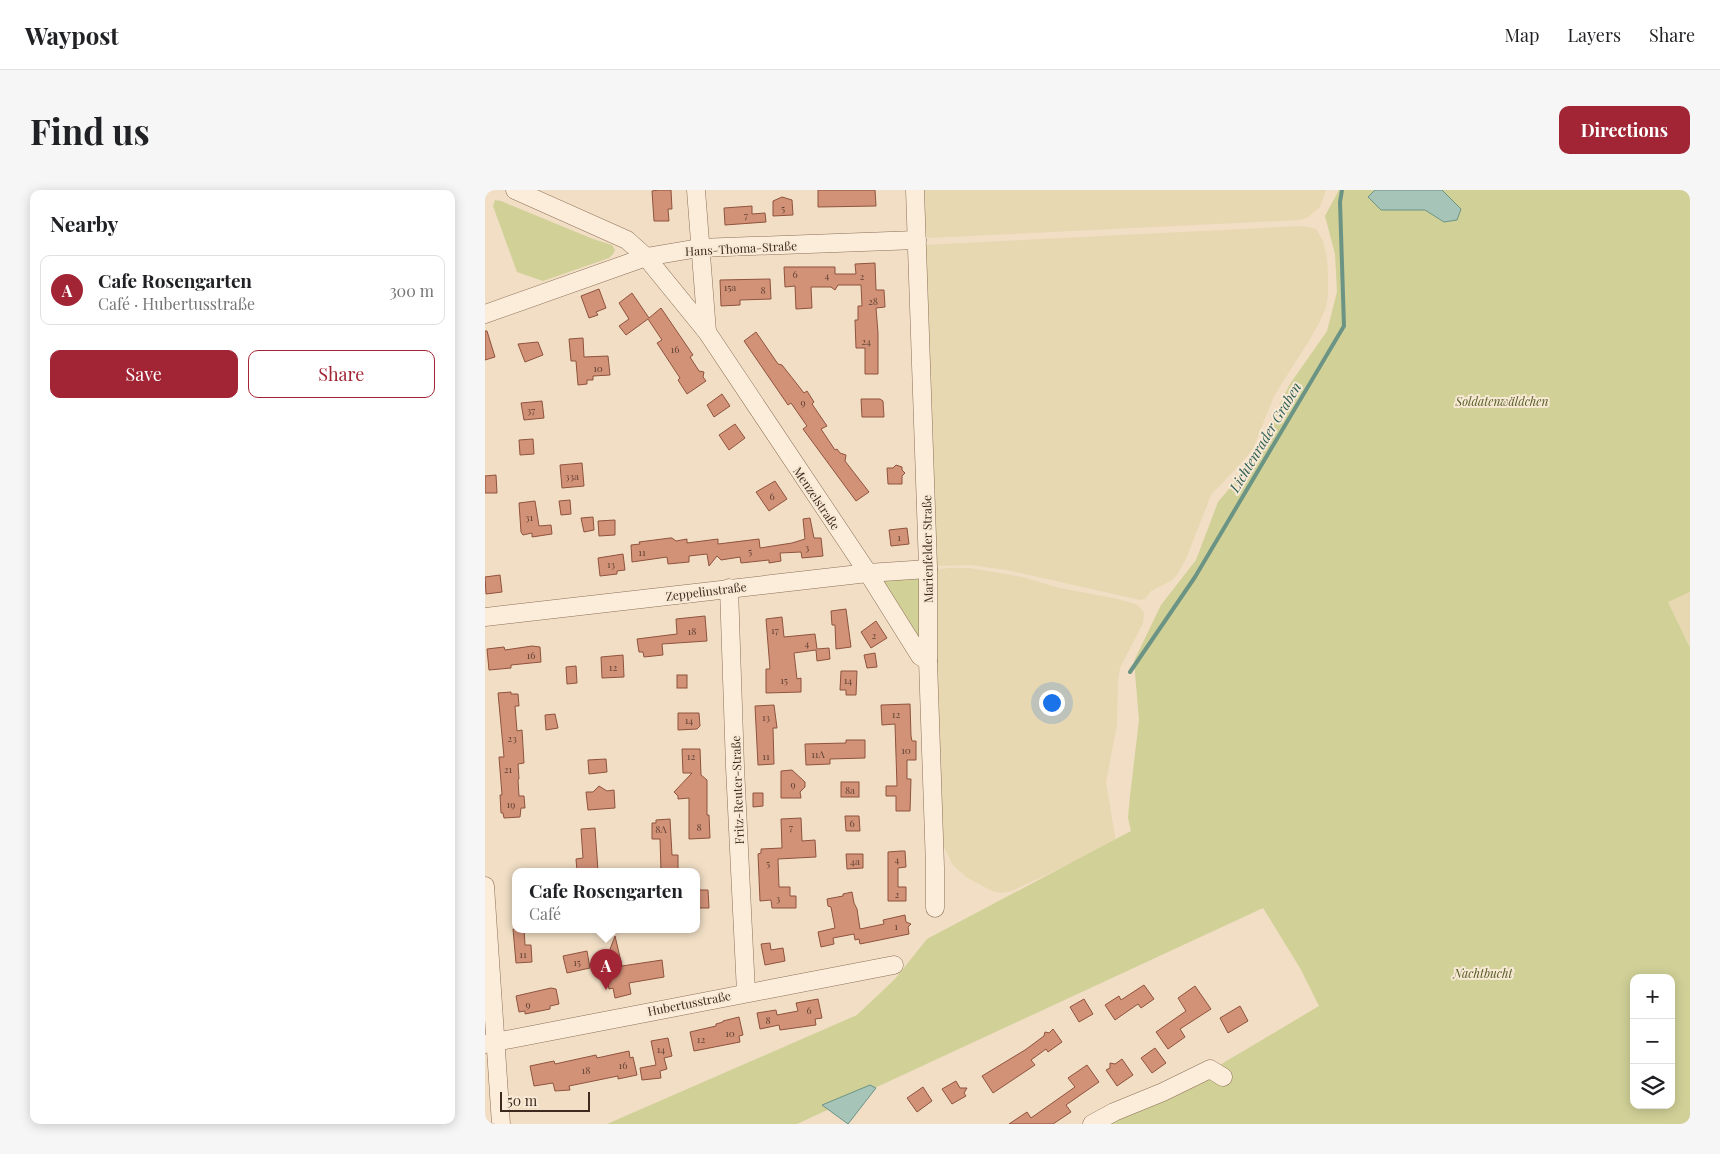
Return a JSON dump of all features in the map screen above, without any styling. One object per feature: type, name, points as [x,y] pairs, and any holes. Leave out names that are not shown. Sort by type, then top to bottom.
[{"type":"street","name":"Menzelstraße","points":[[515,190],[627,240],[645,257],[707,332],[920,656],[928,661]]},
{"type":"street","name":"Menzelstraße","points":[[696,190],[707,332]]},
{"type":"street","name":"Marienfelder Straße","points":[[915,190],[928,569],[928,661],[935,908]]},
{"type":"street","name":"Hans-Thoma-Straße","points":[[485,314],[645,257],[699,248],[917,240]]},
{"type":"street","name":"Zeppelinstraße","points":[[485,616],[867,573],[928,569]]},
{"type":"street","name":"Fritz-Reuter-Straße","points":[[729,588],[735,767],[746,992]]},
{"type":"street","points":[[485,886],[490,1042],[501,1124]]},
{"type":"street","name":"Hubertusstraße","points":[[490,1042],[894,965]]},
{"type":"street","points":[[1092,1124],[1114,1112],[1163,1092],[1210,1069],[1223,1077]]},
{"type":"shaded area","points":[[921,190],[1326,190],[1320,207],[1307,218],[1299,220],[929,238],[922,233]]},
{"type":"shaded area","points":[[1375,190],[1442,190],[1461,209],[1457,220],[1444,222],[1425,210],[1381,210],[1368,197]]},
{"type":"shaded area","points":[[1302,226],[1316,229],[1323,241],[1328,274],[1326,307],[1310,339],[1274,396],[1253,449],[1211,495],[1186,559],[1177,575],[1171,581],[1151,591],[1145,599],[1140,600],[1007,570],[970,565],[934,566],[923,245]]},
{"type":"shaded area","points":[[969,568],[1022,577],[1060,588],[1118,599],[1139,606],[1144,613],[1143,623],[1120,668],[1118,680],[1117,725],[1106,782],[1116,842],[1012,891],[1001,893],[992,891],[966,877],[953,865],[943,845],[936,705],[934,570]]},
{"type":"shaded area","points":[[1690,592],[1690,648],[1668,602]]},
{"type":"shaded area","points":[[870,1085],[876,1088],[848,1124],[822,1105]]},
{"type":"green space","points":[[1339,190],[1690,190],[1690,592],[1668,602],[1690,648],[1690,1124],[1108,1124],[1208,1072],[1319,1006],[1300,968],[1263,908],[797,1124],[607,1124],[857,1015],[895,979],[927,939],[1131,831],[1128,818],[1139,720],[1134,661],[1161,605],[1196,560],[1218,502],[1268,443],[1276,412],[1290,384],[1327,331],[1337,292],[1335,254],[1325,216]]},
{"type":"green space","points":[[495,200],[612,245],[615,250],[609,258],[543,281],[517,272],[493,206]]},
{"type":"green space","points":[[923,575],[924,636],[914,640],[881,585],[886,578]]},
{"type":"building","points":[[671,190],[672,209],[668,209],[669,221],[654,221],[652,191]]},
{"type":"building","points":[[818,190],[875,190],[876,206],[818,207]]},
{"type":"building","points":[[782,197],[792,200],[793,215],[773,216],[773,201]]},
{"type":"building","points":[[752,206],[752,214],[765,213],[766,222],[725,225],[724,208]]},
{"type":"building","points":[[875,263],[876,290],[884,290],[885,307],[876,308],[878,374],[865,374],[865,348],[856,348],[855,320],[858,320],[858,306],[862,306],[861,285],[838,285],[835,290],[831,287],[811,287],[812,308],[796,309],[795,286],[785,287],[784,267],[835,267],[835,274],[856,274],[855,264]]},
{"type":"building","points":[[770,279],[771,299],[740,300],[740,305],[721,306],[720,280]]},
{"type":"building","points":[[599,289],[606,308],[596,312],[598,315],[589,318],[581,296]]},
{"type":"building","points":[[632,293],[649,318],[661,308],[693,355],[690,357],[699,371],[704,372],[703,377],[706,381],[687,394],[678,380],[680,378],[657,343],[662,340],[648,319],[626,335],[619,326],[629,319],[619,303]]},
{"type":"building","points":[[485,331],[487,331],[495,357],[485,360]]},
{"type":"building","points":[[756,332],[778,364],[782,365],[804,393],[807,391],[814,402],[812,404],[827,426],[821,429],[835,450],[837,449],[840,453],[846,455],[845,461],[869,492],[856,501],[803,429],[807,426],[791,403],[788,405],[744,341]]},
{"type":"building","points":[[583,338],[584,357],[608,356],[610,375],[593,376],[593,380],[587,380],[587,384],[578,385],[576,361],[571,361],[569,339]]},
{"type":"building","points":[[538,342],[543,355],[525,362],[518,344]]},
{"type":"building","points":[[722,394],[730,406],[714,417],[707,405]]},
{"type":"building","points":[[861,399],[880,399],[883,401],[884,417],[862,417]]},
{"type":"building","points":[[542,401],[544,418],[524,420],[521,403]]},
{"type":"building","points":[[735,424],[745,438],[729,450],[719,435]]},
{"type":"building","points":[[533,439],[534,454],[520,455],[519,440]]},
{"type":"building","points":[[582,463],[584,486],[562,488],[560,465]]},
{"type":"building","points":[[896,465],[902,467],[905,473],[902,476],[902,484],[888,484],[887,468],[893,468]]},
{"type":"building","points":[[496,475],[497,493],[485,493],[485,476]]},
{"type":"building","points":[[775,481],[787,499],[769,511],[756,492]]},
{"type":"building","points":[[570,500],[571,514],[561,515],[559,501]]},
{"type":"building","points":[[535,501],[539,526],[551,525],[552,534],[532,537],[532,533],[523,535],[521,532],[519,503]]},
{"type":"building","points":[[593,517],[594,530],[584,532],[581,518]]},
{"type":"building","points":[[810,518],[814,538],[821,538],[823,556],[802,558],[801,552],[780,553],[781,561],[769,563],[769,560],[741,563],[740,557],[721,560],[717,556],[709,566],[707,554],[689,556],[689,562],[668,564],[667,557],[632,562],[631,545],[640,544],[639,542],[670,538],[676,541],[687,539],[687,543],[718,539],[718,544],[759,539],[760,548],[792,543],[805,539],[803,519]]},
{"type":"building","points":[[615,520],[615,535],[599,536],[598,521]]},
{"type":"building","points":[[907,528],[909,544],[891,546],[889,530]]},
{"type":"building","points":[[623,554],[625,570],[617,571],[617,574],[600,576],[598,558]]},
{"type":"building","points":[[500,575],[502,592],[486,594],[485,577]]},
{"type":"building","points":[[846,609],[851,647],[836,649],[835,625],[832,625],[831,611]]},
{"type":"building","points":[[705,616],[707,641],[662,644],[663,655],[644,657],[643,652],[639,652],[637,639],[677,634],[676,619]]},
{"type":"building","points":[[782,617],[784,637],[815,634],[817,649],[829,648],[830,659],[817,661],[816,650],[794,653],[797,679],[801,678],[801,692],[766,693],[766,669],[770,669],[766,619]]},
{"type":"building","points":[[876,621],[887,638],[871,648],[861,632]]},
{"type":"building","points":[[532,646],[540,647],[541,662],[511,665],[511,668],[489,670],[487,649],[504,647],[505,650]]},
{"type":"building","points":[[875,653],[877,667],[867,668],[864,655]]},
{"type":"building","points":[[623,655],[624,677],[602,678],[601,657]]},
{"type":"building","points":[[576,666],[577,683],[567,684],[566,667]]},
{"type":"building","points":[[841,671],[857,671],[856,695],[846,695],[846,690],[840,690]]},
{"type":"building","points":[[677,675],[687,675],[687,688],[677,688]]},
{"type":"building","points":[[511,692],[511,694],[518,694],[519,706],[515,706],[517,731],[522,730],[524,763],[518,764],[518,780],[519,796],[524,796],[525,808],[521,808],[520,817],[504,818],[503,813],[501,813],[500,795],[502,795],[499,757],[504,757],[498,693]]},
{"type":"building","points":[[910,704],[911,736],[912,741],[916,741],[916,760],[907,760],[907,779],[911,779],[910,811],[896,811],[896,796],[886,796],[886,786],[897,786],[895,724],[882,725],[881,705]]},
{"type":"building","points":[[774,705],[777,728],[773,728],[774,764],[758,765],[755,706]]},
{"type":"building","points":[[678,713],[699,713],[700,726],[697,729],[678,730]]},
{"type":"building","points":[[555,714],[558,728],[546,730],[545,715]]},
{"type":"building","points":[[846,740],[865,740],[865,758],[830,759],[830,764],[806,765],[805,744],[846,743]]},
{"type":"building","points":[[682,749],[700,749],[701,775],[707,780],[707,815],[709,815],[710,838],[689,839],[689,798],[678,799],[674,792],[692,773],[683,773]]},
{"type":"building","points":[[606,759],[607,772],[589,774],[588,760]]},
{"type":"building","points":[[792,770],[805,782],[805,787],[800,792],[801,798],[781,798],[781,771]]},
{"type":"building","points":[[841,782],[859,782],[859,797],[841,797]]},
{"type":"building","points":[[599,786],[607,791],[614,790],[615,808],[588,810],[586,792],[593,792]]},
{"type":"building","points":[[753,793],[763,793],[763,806],[753,807]]},
{"type":"building","points":[[845,816],[859,816],[860,831],[846,831]]},
{"type":"building","points":[[801,818],[802,841],[815,840],[816,857],[778,859],[779,887],[790,887],[790,896],[796,896],[796,908],[772,908],[771,900],[760,901],[758,854],[761,853],[761,849],[782,848],[781,819]]},
{"type":"building","points":[[670,819],[672,855],[678,855],[678,868],[661,868],[660,839],[652,839],[652,823],[656,823],[656,820]]},
{"type":"building","points":[[595,828],[598,868],[577,868],[576,859],[583,858],[581,829]]},
{"type":"building","points":[[905,851],[906,867],[898,868],[898,887],[906,887],[906,901],[888,901],[888,852]]},
{"type":"building","points":[[846,854],[863,854],[863,868],[847,869]]},
{"type":"building","points":[[700,890],[708,890],[709,908],[700,908]]},
{"type":"building","points":[[852,892],[860,929],[884,924],[883,920],[905,915],[906,922],[911,924],[908,927],[909,934],[860,944],[859,939],[855,940],[854,934],[833,938],[834,944],[821,947],[818,932],[835,928],[831,907],[828,906],[827,899]]},
{"type":"building","points":[[513,933],[524,933],[525,945],[531,945],[532,962],[516,963]]},
{"type":"building","points":[[615,936],[622,966],[662,960],[664,977],[629,983],[631,994],[615,998],[613,988],[609,989],[605,969],[612,968],[609,952]]},
{"type":"building","points":[[770,943],[771,950],[783,948],[785,961],[765,965],[761,944]]},
{"type":"building","points":[[587,951],[590,968],[567,973],[563,956]]},
{"type":"building","points":[[1144,985],[1154,999],[1141,1008],[1138,1004],[1115,1020],[1105,1005],[1119,996],[1121,1000]]},
{"type":"building","points":[[1195,986],[1211,1009],[1180,1029],[1185,1037],[1168,1049],[1156,1032],[1186,1011],[1178,998]]},
{"type":"building","points":[[551,988],[556,989],[559,1004],[550,1006],[550,1009],[525,1014],[525,1011],[519,1012],[516,996]]},
{"type":"building","points":[[818,999],[822,1018],[815,1019],[816,1025],[780,1030],[779,1025],[760,1029],[757,1013],[776,1010],[777,1015],[798,1011],[796,1003]]},
{"type":"building","points":[[1084,999],[1093,1014],[1079,1022],[1070,1007]]},
{"type":"building","points":[[1240,1006],[1248,1021],[1228,1033],[1220,1018]]},
{"type":"building","points":[[739,1017],[743,1035],[739,1036],[740,1042],[694,1051],[690,1032],[716,1026],[716,1024],[723,1021]]},
{"type":"building","points":[[1053,1029],[1062,1042],[1048,1052],[1046,1049],[1031,1060],[1035,1065],[993,1093],[982,1076],[1025,1050],[1044,1036],[1045,1032],[1049,1033]]},
{"type":"building","points":[[668,1038],[672,1056],[664,1058],[667,1069],[660,1071],[661,1078],[642,1080],[640,1068],[656,1065],[651,1041]]},
{"type":"building","points":[[1155,1048],[1166,1063],[1152,1073],[1141,1058]]},
{"type":"building","points":[[629,1051],[630,1058],[633,1057],[637,1075],[618,1079],[618,1076],[569,1086],[570,1090],[555,1091],[553,1083],[534,1086],[530,1066],[554,1061],[555,1064],[596,1055],[597,1058]]},
{"type":"building","points":[[1122,1059],[1133,1075],[1117,1086],[1106,1070],[1110,1068],[1110,1063],[1115,1064]]},
{"type":"building","points":[[1087,1065],[1099,1082],[1066,1105],[1071,1112],[1053,1124],[1009,1124],[1027,1112],[1031,1118],[1075,1087],[1068,1078]]},
{"type":"building","points":[[956,1081],[960,1088],[967,1088],[964,1093],[966,1096],[952,1104],[942,1089]]},
{"type":"building","points":[[923,1087],[932,1101],[917,1112],[907,1098]]},
{"type":"waterway","name":"Lichtenrader Graben","points":[[1130,672],[1195,577],[1344,326],[1340,202],[1342,190]]},
{"type":"place","name":"Cafe Rosengarten","points":[[606,990]]},
{"type":"park label","name":"Soldatenwäldchen","points":[[1502,401]]},
{"type":"park label","name":"Nachtbucht","points":[[1483,973]]}]
